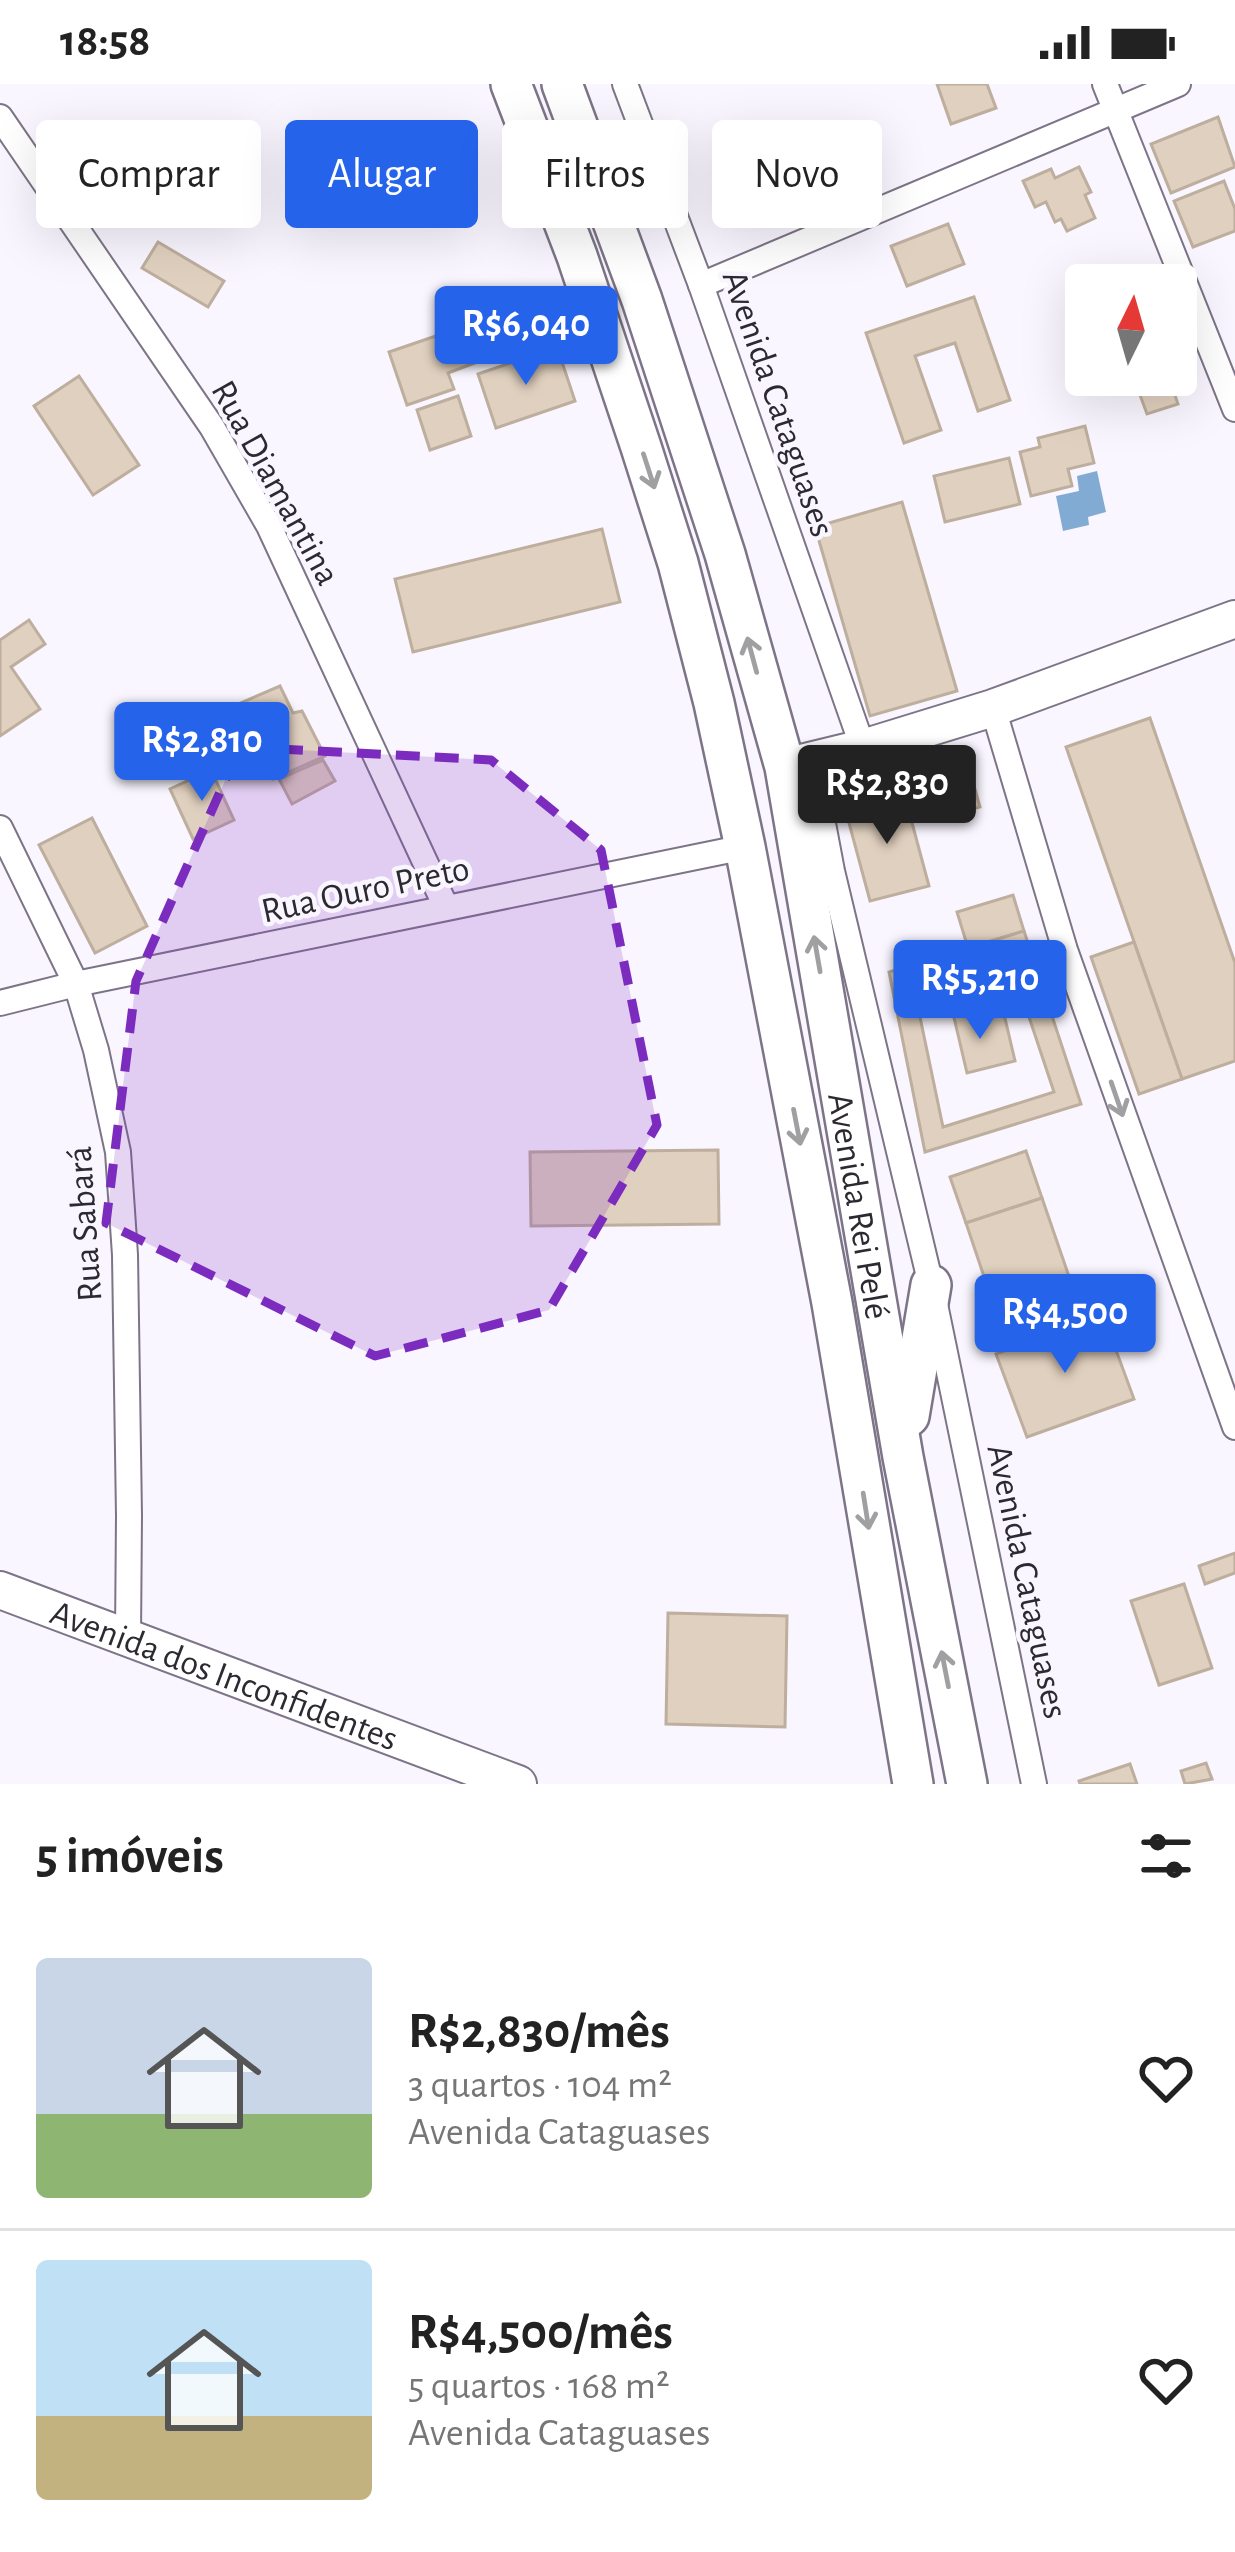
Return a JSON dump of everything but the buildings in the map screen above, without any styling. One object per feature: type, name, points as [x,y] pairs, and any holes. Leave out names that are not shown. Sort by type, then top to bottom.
[{"type":"main road","name":"Avenida Rei Pelé","points":[[511,84],[577,256],[678,563],[714,703],[832,1303],[914,1784]]},
{"type":"main road","name":"Avenida Rei Pelé","points":[[562,84],[657,344],[798,764],[903,1457],[967,1784]]},
{"type":"main road","points":[[903,1457],[931,1285]]},
{"type":"street","name":"Avenida Cataguases","points":[[626,84],[863,748]]},
{"type":"street","points":[[1105,84],[1235,410]]},
{"type":"street","points":[[701,285],[1178,84]]},
{"type":"street","name":"Rua Diamantina","points":[[0,117],[212,427],[269,526],[446,908]]},
{"type":"street","points":[[798,764],[992,708],[1235,620]]},
{"type":"street","points":[[992,708],[1065,950],[1235,1427]]},
{"type":"street","name":"Avenida Cataguases","points":[[798,764],[832,871],[931,1285],[1034,1784]]},
{"type":"street","name":"Rua Sabará","points":[[0,828],[76,984],[118,1152],[125,1255],[128,1636]]},
{"type":"street","name":"Rua Ouro Preto","points":[[0,1003],[745,847]]},
{"type":"street","name":"Avenida dos Inconfidentes","points":[[0,1590],[518,1784]]},
{"type":"highlighted area","points":[[240,747],[491,760],[601,850],[657,1125],[549,1310],[375,1356],[106,1223],[136,981]]},
{"type":"water","points":[[1097,471],[1106,512],[1088,517],[1089,525],[1063,531],[1056,496],[1079,491],[1077,476]]}]
